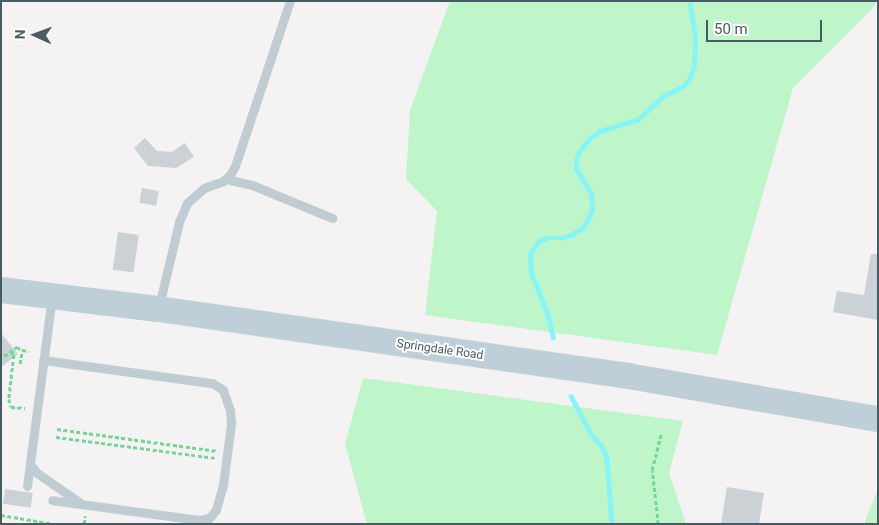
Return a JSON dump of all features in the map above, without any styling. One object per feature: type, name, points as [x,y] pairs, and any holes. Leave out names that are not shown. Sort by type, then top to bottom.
[{"type":"main road","name":"Springdale Road","points":[[1,290],[158,309],[628,376],[878,419]]},
{"type":"lane","points":[[158,309],[179,222],[187,203],[204,188],[226,179],[235,166],[290,1]]},
{"type":"lane","points":[[226,179],[252,185],[332,218]]},
{"type":"lane","points":[[27,486],[52,297]]},
{"type":"lane","points":[[43,360],[212,383],[224,390],[228,399],[231,424],[223,485],[216,510],[209,518],[199,520],[52,500]]},
{"type":"lane","points":[[30,464],[38,473],[82,504]]},
{"type":"path","points":[[4,356],[17,347],[29,351]]},
{"type":"path","points":[[20,364],[22,350]]},
{"type":"path","points":[[11,351],[14,359],[9,400],[11,407]]},
{"type":"path","points":[[14,359],[20,359]]},
{"type":"path","points":[[57,429],[221,452]]},
{"type":"path","points":[[85,441],[86,433]]},
{"type":"path","points":[[658,524],[652,470],[661,434]]},
{"type":"path","points":[[56,437],[220,458]]},
{"type":"path","points":[[112,444],[113,437]]},
{"type":"path","points":[[139,448],[140,440]]},
{"type":"path","points":[[166,444],[166,451]]},
{"type":"path","points":[[193,455],[194,448]]},
{"type":"path","points":[[1,515],[54,524]]},
{"type":"green space","points":[[450,1],[875,1],[875,6],[793,88],[717,355],[425,315],[437,211],[406,179],[410,110]]},
{"type":"green space","points":[[363,378],[683,421],[669,473],[686,524],[367,524],[345,444]]},
{"type":"green space","points":[[878,489],[878,524],[864,524]]},
{"type":"building","points":[[145,138],[157,151],[172,152],[185,143],[194,157],[176,168],[148,166],[134,148]]},
{"type":"building","points":[[142,188],[159,191],[156,206],[139,203]]},
{"type":"building","points":[[118,232],[139,235],[134,273],[113,270]]},
{"type":"building","points":[[871,254],[878,254],[878,320],[833,312],[837,291],[864,295]]},
{"type":"building","points":[[1,333],[18,354],[1,367]]},
{"type":"building","points":[[727,487],[764,493],[759,524],[721,524]]},
{"type":"building","points":[[5,489],[33,493],[31,508],[3,504]]},
{"type":"waterway","points":[[553,338],[548,316],[531,273],[530,254],[539,241],[546,238],[562,238],[573,234],[583,227],[589,218],[592,208],[591,194],[576,169],[576,161],[578,153],[590,138],[600,131],[637,120],[665,95],[682,87],[689,80],[694,67],[695,37],[689,1]]},
{"type":"waterway","points":[[571,396],[591,434],[603,448],[607,458],[612,524]]}]
